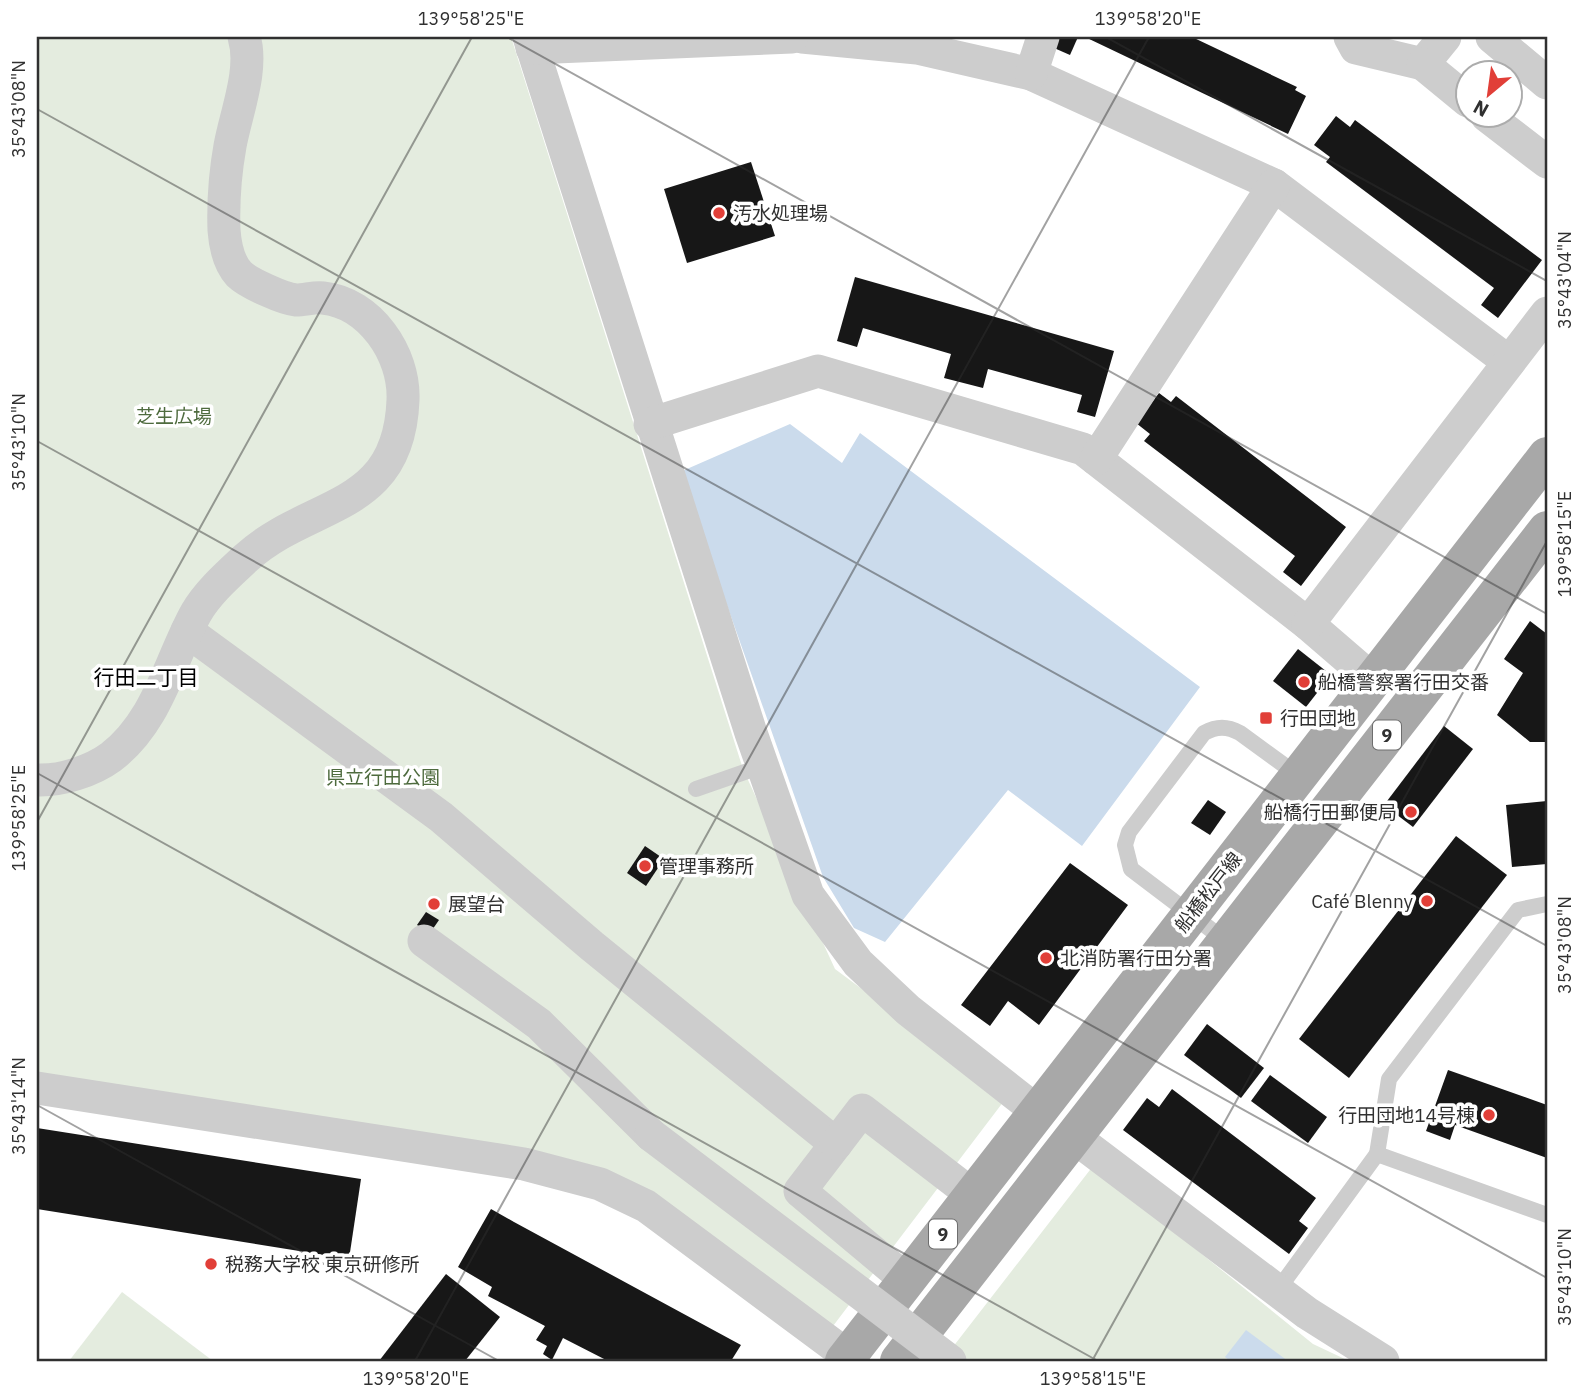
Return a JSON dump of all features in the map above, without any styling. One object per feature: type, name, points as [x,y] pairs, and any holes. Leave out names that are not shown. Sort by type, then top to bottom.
[{"type":"main road","name":"船橋松戸線","points":[[846,1359],[1547,456]]},
{"type":"main road","name":"9","points":[[899,1361],[1547,530]]},
{"type":"street","points":[[37,780],[80,773],[110,758],[134,735],[160,695],[197,610],[249,556],[292,528],[356,497],[374,481],[395,446],[403,400],[401,369],[389,346],[360,311],[323,298],[294,300],[265,289],[239,274],[226,248],[222,197],[245,72],[244,37]]},
{"type":"street","points":[[792,37],[531,42],[650,424],[762,766],[808,895],[858,963],[908,1010],[1038,1112]]},
{"type":"street","points":[[802,37],[916,48],[1031,74],[1274,185],[1508,362]]},
{"type":"street","points":[[1031,74],[1043,37]]},
{"type":"street","points":[[1350,37],[1356,48],[1423,64],[1454,89]]},
{"type":"street","points":[[1423,64],[1445,37]]},
{"type":"street","points":[[1492,37],[1547,83]]},
{"type":"street","points":[[1505,130],[1547,162]]},
{"type":"street","points":[[1096,459],[1274,185]]},
{"type":"street","points":[[1308,624],[1547,313]]},
{"type":"street","points":[[650,424],[818,371],[1083,449],[1308,624],[1373,680]]},
{"type":"street","points":[[187,631],[440,817],[592,946],[836,1143]]},
{"type":"street","points":[[424,941],[539,1024],[651,1135],[950,1361]]},
{"type":"street","points":[[37,1088],[524,1164],[600,1184],[646,1206],[690,1236],[846,1359]]},
{"type":"street","points":[[892,1268],[800,1191],[836,1143],[862,1110],[957,1183]]},
{"type":"street","points":[[1074,1137],[1277,1291],[1383,1361]]},
{"type":"lane","points":[[1227,941],[1130,869],[1125,845],[1129,832],[1204,733],[1212,729],[1231,728],[1298,776]]},
{"type":"lane","points":[[696,789],[762,766]]},
{"type":"lane","points":[[1277,1291],[1377,1154],[1389,1079],[1518,910],[1547,904]]},
{"type":"lane","points":[[1377,1154],[1547,1216]]},
{"type":"green space","name":"県立行田公園","points":[[37,37],[511,37],[743,769],[835,969],[1007,1097],[830,1330],[681,1213],[37,1075]]},
{"type":"green space","points":[[1093,1166],[1313,1344],[1349,1361],[942,1361]]},
{"type":"green space","points":[[122,1292],[213,1361],[69,1361]]},
{"type":"water","points":[[790,424],[842,463],[860,433],[1200,687],[1082,846],[1008,790],[885,942],[854,928],[823,877],[680,472]]},
{"type":"water","points":[[1246,1330],[1288,1361],[1230,1361],[1225,1357]]},
{"type":"building","points":[[1059,37],[1078,37],[1070,55],[1054,48]]},
{"type":"building","points":[[1085,37],[1192,37],[1297,87],[1295,90],[1306,96],[1288,134]]},
{"type":"building","points":[[1336,116],[1350,127],[1355,120],[1542,260],[1498,318],[1481,305],[1494,288],[1326,162],[1330,157],[1314,145]]},
{"type":"building","name":"汚水処理場","points":[[751,162],[775,236],[687,263],[664,189]]},
{"type":"building","points":[[855,277],[1114,351],[1095,417],[1077,412],[1082,395],[988,369],[983,388],[944,378],[951,354],[863,328],[857,347],[837,341]]},
{"type":"building","points":[[1159,393],[1171,402],[1176,396],[1346,527],[1301,586],[1283,572],[1295,556],[1144,441],[1150,434],[1136,423]]},
{"type":"building","points":[[1530,621],[1547,634],[1547,742],[1530,742],[1497,715],[1523,673],[1504,659]]},
{"type":"building","points":[[1298,649],[1331,675],[1306,707],[1273,681]]},
{"type":"building","points":[[1444,726],[1473,749],[1413,827],[1384,805]]},
{"type":"building","points":[[1208,800],[1226,812],[1210,835],[1191,823]]},
{"type":"building","points":[[1547,801],[1547,864],[1512,867],[1506,805]]},
{"type":"building","points":[[1456,836],[1507,875],[1349,1078],[1299,1039]]},
{"type":"building","name":"管理事務所","points":[[645,846],[664,859],[646,886],[627,873]]},
{"type":"building","points":[[1070,863],[1128,905],[1039,1025],[1008,1001],[990,1026],[961,1005]]},
{"type":"building","points":[[426,912],[439,920],[430,933],[417,925]]},
{"type":"building","points":[[1207,1024],[1264,1068],[1241,1098],[1184,1055]]},
{"type":"building","name":"行田団地14号棟","points":[[1448,1070],[1547,1105],[1547,1158],[1455,1125],[1450,1140],[1426,1131]]},
{"type":"building","points":[[1270,1075],[1327,1117],[1308,1143],[1251,1101]]},
{"type":"building","points":[[1172,1089],[1316,1198],[1299,1221],[1308,1228],[1289,1254],[1123,1130],[1147,1098],[1159,1107]]},
{"type":"building","points":[[37,1128],[361,1179],[349,1259],[37,1209]]},
{"type":"building","points":[[491,1209],[741,1345],[731,1361],[608,1361],[563,1338],[552,1360],[543,1354],[547,1346],[536,1340],[545,1326],[488,1296],[492,1287],[458,1267]]},
{"type":"building","points":[[446,1274],[500,1317],[465,1361],[379,1361]]},
{"type":"place","name":"汚水処理場","points":[[719,213]]},
{"type":"place","name":"船橋警察署行田交番","points":[[1304,682]]},
{"type":"place","name":"行田団地","points":[[1266,718]]},
{"type":"place","name":"船橋行田郵便局","points":[[1411,812]]},
{"type":"place","name":"管理事務所","points":[[645,866]]},
{"type":"place","name":"Café Blenny","points":[[1427,901]]},
{"type":"place","name":"展望台","points":[[434,904]]},
{"type":"place","name":"北消防署行田分署","points":[[1046,958]]},
{"type":"place","name":"行田団地14号棟","points":[[1489,1115]]},
{"type":"place","name":"税務大学校 東京研修所","points":[[211,1264]]},
{"type":"district","name":"行田二丁目","points":[[146,677]]},
{"type":"park label","name":"芝生広場","points":[[174,416]]}]
